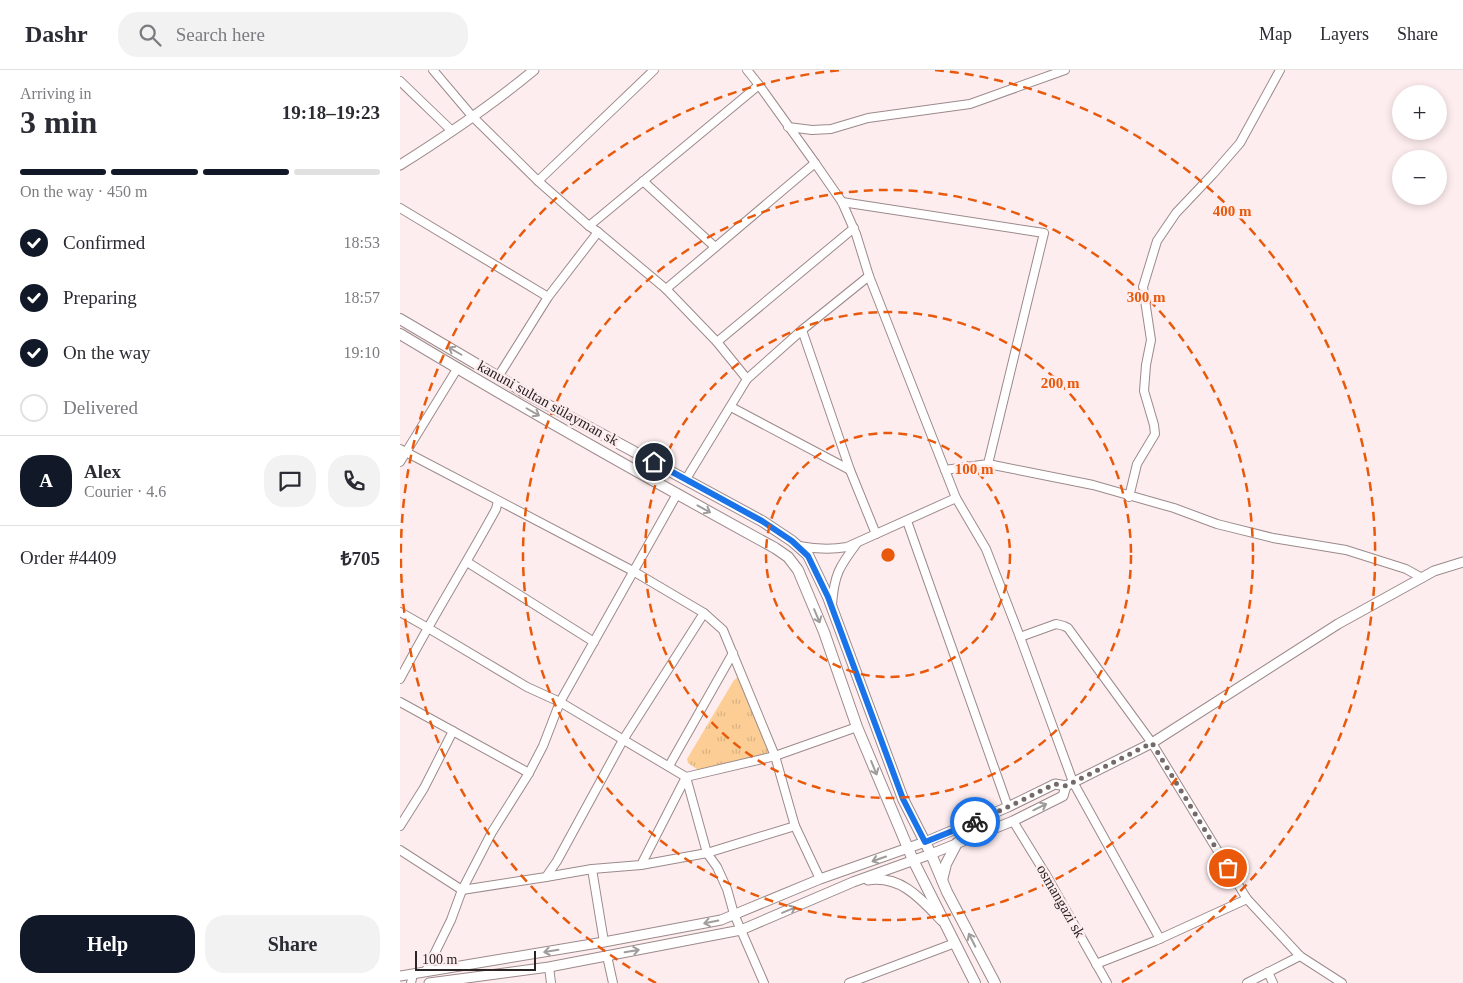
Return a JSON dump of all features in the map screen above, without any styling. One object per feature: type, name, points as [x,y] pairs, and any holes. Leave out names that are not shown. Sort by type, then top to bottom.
[{"type":"main road","name":"kanuni sultan sülayman sk","points":[[400,319],[498,377],[762,521],[799,546],[808,556],[832,608],[903,799],[995,983]]},
{"type":"main road","points":[[400,334],[457,369],[788,557],[798,570],[824,632],[857,727],[912,860],[975,983]]},
{"type":"main road","points":[[942,880],[946,864],[958,843]]},
{"type":"street","points":[[400,165],[452,131],[534,70]]},
{"type":"street","points":[[538,181],[654,70]]},
{"type":"street","points":[[747,70],[842,202],[854,228],[869,276],[956,498],[986,549],[1020,637],[1070,784],[1160,939]]},
{"type":"street","points":[[788,126],[812,130],[831,129],[868,118],[970,104],[1065,70]]},
{"type":"street","points":[[1130,496],[1137,464],[1155,434],[1144,391],[1146,365],[1151,340],[1143,287],[1157,241],[1176,213],[1240,143],[1280,70]]},
{"type":"street","points":[[435,71],[472,116],[538,181],[589,226],[666,289],[717,342],[747,379]]},
{"type":"street","points":[[400,81],[452,131]]},
{"type":"street","points":[[589,226],[759,85]]},
{"type":"street","points":[[666,289],[815,162]]},
{"type":"street","points":[[644,181],[715,247]]},
{"type":"street","points":[[842,202],[1044,233],[988,464]]},
{"type":"street","points":[[400,208],[548,297]]},
{"type":"street","points":[[717,342],[854,228]]},
{"type":"street","points":[[498,377],[548,297],[598,232]]},
{"type":"street","points":[[686,479],[747,379],[802,330],[869,276]]},
{"type":"street","points":[[802,330],[850,470],[876,534]]},
{"type":"street","points":[[400,462],[403,450],[457,369]]},
{"type":"street","points":[[731,406],[850,470]]},
{"type":"street","points":[[403,450],[633,572],[704,613],[723,630],[775,756],[795,826],[820,879]]},
{"type":"street","points":[[945,470],[988,464],[1093,485],[1174,508],[1217,524],[1264,536],[1346,550],[1406,569],[1422,578]]},
{"type":"street","points":[[426,971],[451,920],[462,890],[492,832],[529,773],[543,746],[560,702],[677,494]]},
{"type":"street","points":[[799,546],[816,549],[847,547],[956,498]]},
{"type":"street","points":[[400,679],[467,562],[496,509],[498,501]]},
{"type":"street","points":[[908,521],[1008,807]]},
{"type":"street","points":[[832,608],[834,581],[840,567],[858,542]]},
{"type":"street","points":[[467,562],[594,642]]},
{"type":"street","points":[[400,976],[412,978],[426,971],[604,942],[721,920],[820,879],[925,842],[1008,807],[1055,784],[1070,784],[1152,743],[1338,624],[1434,571],[1463,562]]},
{"type":"street","points":[[400,612],[527,687],[560,702],[686,777],[707,853],[717,867],[727,890],[734,914],[764,983]]},
{"type":"street","points":[[546,877],[558,861],[623,740],[704,613]]},
{"type":"street","points":[[1020,637],[1056,624],[1068,628],[1152,743],[1247,900],[1300,956],[1342,983]]},
{"type":"street","points":[[668,766],[733,653]]},
{"type":"street","points":[[400,702],[529,773]]},
{"type":"street","points":[[641,865],[686,777],[775,756],[857,727]]},
{"type":"street","points":[[400,826],[424,788],[453,731]]},
{"type":"street","points":[[429,983],[550,967],[741,930],[853,882],[931,854],[1013,821],[1063,796],[1070,784]]},
{"type":"street","name":"osmangazi sk","points":[[1013,821],[1045,873],[1107,983]]},
{"type":"street","points":[[400,850],[462,890],[592,869],[641,865],[707,853],[795,826]]},
{"type":"street","points":[[592,869],[604,942]]},
{"type":"street","points":[[853,882],[878,878],[901,885],[918,896],[946,924]]},
{"type":"street","points":[[1096,964],[1160,939],[1247,900]]},
{"type":"street","points":[[849,983],[955,943]]},
{"type":"street","points":[[607,956],[613,983]]},
{"type":"street","points":[[1247,983],[1300,956]]},
{"type":"street","points":[[550,967],[551,983]]},
{"type":"street","points":[[1268,972],[1273,983]]},
{"type":"green space","points":[[740,676],[772,752],[703,773],[688,763],[687,759],[734,680]]},
{"type":"way so far","points":[[975,822],[1055,784],[1066,786],[1152,743],[1228,868]]},
{"type":"route","points":[[654,462],[762,521],[799,546],[808,556],[828,597],[903,799],[925,842],[975,822]]}]
